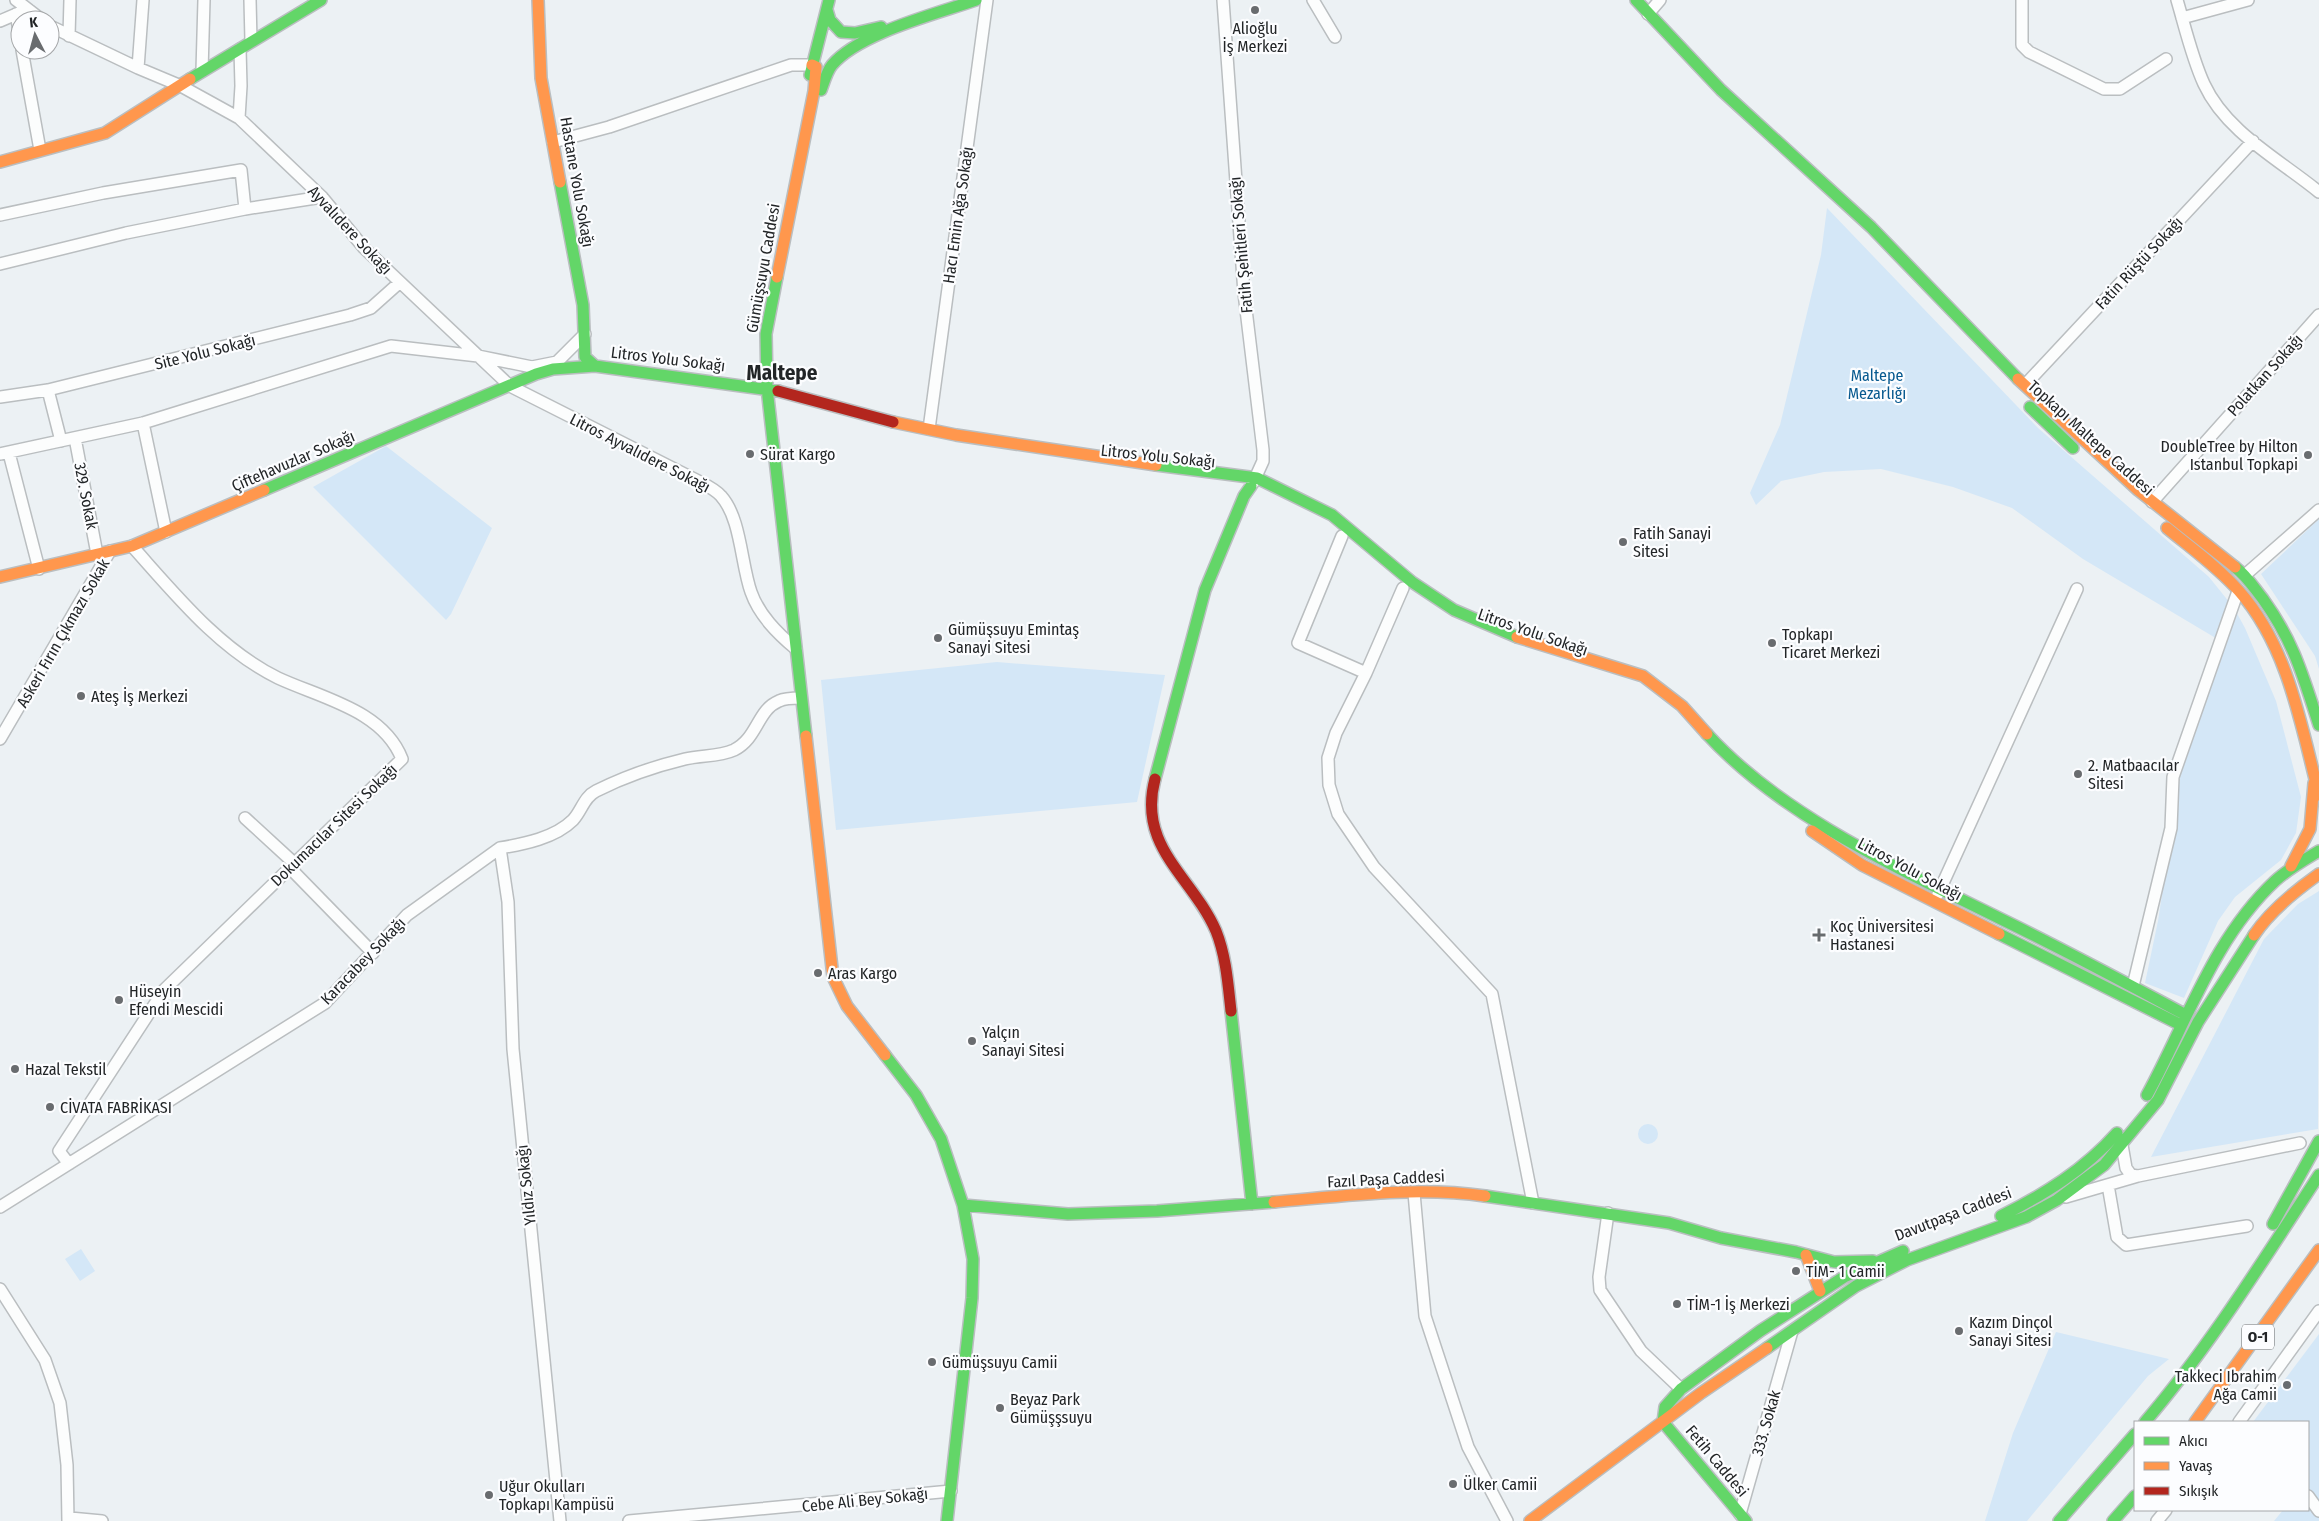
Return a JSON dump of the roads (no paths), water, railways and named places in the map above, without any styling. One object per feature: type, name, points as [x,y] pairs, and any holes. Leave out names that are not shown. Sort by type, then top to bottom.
[{"type":"main road","points":[[0,162],[105,133],[251,41],[303,4],[321,0]]},
{"type":"main road","name":"Hastane Yolu Sokağı","points":[[538,0],[541,78],[583,305],[586,334],[585,357],[595,366]]},
{"type":"main road","points":[[794,184],[818,99],[831,66],[853,48],[906,24],[976,0]]},
{"type":"main road","name":"Topkapı Maltepe Caddesi","points":[[1636,0],[1694,63],[1775,142],[1791,163],[1868,230],[2021,389],[2080,454]]},
{"type":"main road","points":[[828,5],[833,26],[844,33],[862,32],[882,26],[906,24]]},
{"type":"main road","points":[[794,184],[814,90],[816,67],[812,65],[828,5]]},
{"type":"main road","name":"Gümüşsuyu Caddesi","points":[[794,184],[766,334],[767,388],[833,977],[847,1006],[916,1095],[941,1139],[963,1205],[973,1259],[970,1316],[947,1521]]},
{"type":"main road","name":"Litros Yolu Sokağı","points":[[595,366],[767,388],[775,397],[799,407],[1037,458],[1136,472],[1269,482],[1332,515],[1412,582],[1454,610],[1508,634],[1623,668],[1640,681],[1682,706],[1731,760],[1762,785],[1869,854],[2133,986],[2184,1020]]},
{"type":"main road","name":"Çiftehavuzlar Sokağı","points":[[0,577],[132,546],[523,379],[553,369],[595,366]]},
{"type":"main road","name":"Topkapı Maltepe Caddesi","points":[[2021,389],[2152,502],[2245,575],[2282,625],[2294,648],[2319,725]]},
{"type":"main road","name":"Topkapı Maltepe Caddesi","points":[[2101,473],[2238,591],[2260,621],[2283,666],[2319,796]]},
{"type":"main road","points":[[1252,1204],[1227,974],[1216,932],[1198,899],[1161,849],[1152,818],[1152,791],[1205,590],[1244,496],[1254,482]]},
{"type":"main road","name":"Litros Yolu Sokağı","points":[[1254,482],[1270,493],[1309,512],[1342,536],[1403,588],[1446,616],[1497,641],[1640,681],[1674,710],[1725,767],[1757,792],[1862,865],[2184,1020]]},
{"type":"main road","points":[[2238,591],[2245,575]]},
{"type":"main road","points":[[2288,871],[2310,829],[2315,780]]},
{"type":"main road","name":"Davutpaşa Caddesi","points":[[1663,1422],[1665,1407],[1681,1389],[1820,1291],[1873,1262],[1995,1219],[2067,1178],[2114,1137],[2142,1103],[2212,962],[2232,929],[2274,881],[2319,851]]},
{"type":"main road","points":[[2260,926],[2281,894],[2319,864]]},
{"type":"main road","name":"Davutpaşa Caddesi","points":[[1530,1521],[1663,1422],[1856,1286],[1907,1260],[2026,1217],[2057,1200],[2104,1165],[2158,1100],[2196,1027],[2260,926],[2298,889],[2319,874]]},
{"type":"main road","points":[[2184,1020],[2196,1027]]},
{"type":"main road","points":[[2222,1316],[2248,1263],[2319,1141]]},
{"type":"main road","name":"O-1","points":[[2146,1421],[2169,1394],[2222,1316],[2259,1266],[2319,1175]]},
{"type":"main road","name":"Fazıl Paşa Caddesi","points":[[963,1205],[1068,1214],[1157,1211],[1414,1193],[1458,1192],[1608,1213],[1669,1224],[1721,1238],[1834,1262],[1873,1262]]},
{"type":"main road","name":"O-1","points":[[2196,1421],[2319,1250]]},
{"type":"main road","points":[[1735,1371],[1746,1354],[1814,1302],[1820,1291],[1806,1255]]},
{"type":"main road","name":"Fetih Caddesi","points":[[1663,1422],[1743,1518]]},
{"type":"main road","points":[[2059,1521],[2134,1435]]},
{"type":"main road","points":[[2114,1521],[2134,1497]]},
{"type":"street","points":[[16,0],[28,9]]},
{"type":"street","points":[[69,36],[70,0]]},
{"type":"street","points":[[138,68],[143,0]]},
{"type":"street","points":[[202,71],[204,0]]},
{"type":"street","points":[[250,0],[251,41]]},
{"type":"street","name":"Hacı Emin Ağa Sokağı","points":[[929,434],[987,0]]},
{"type":"street","name":"Fatih Şehitleri Sokağı","points":[[1223,0],[1244,293],[1263,450],[1262,461],[1254,482]]},
{"type":"street","points":[[1313,0],[1335,37]]},
{"type":"street","points":[[1648,14],[1660,0]]},
{"type":"street","points":[[2022,0],[2022,45],[2029,52],[2104,89],[2120,89],[2166,59]]},
{"type":"street","points":[[2177,0],[2204,84],[2225,116],[2252,140],[2319,192]]},
{"type":"street","points":[[2182,18],[2248,0]]},
{"type":"street","name":"Ayvalıdere Sokağı","points":[[60,31],[180,86],[239,118],[322,197],[364,248],[399,283],[510,386]]},
{"type":"street","points":[[239,118],[241,86],[240,48]]},
{"type":"street","points":[[24,60],[40,150]]},
{"type":"street","points":[[553,142],[609,128],[791,65],[812,65]]},
{"type":"street","name":"Fatin Rüştü Sokağı","points":[[2021,389],[2252,140]]},
{"type":"street","points":[[0,215],[103,193],[241,170],[245,209]]},
{"type":"street","points":[[0,264],[126,233],[245,209],[322,197]]},
{"type":"street","name":"Site Yolu Sokağı","points":[[0,397],[48,390],[350,315],[371,308],[399,283]]},
{"type":"street","name":"Polatkan Sokağı","points":[[2152,502],[2319,316]]},
{"type":"street","points":[[39,569],[4,454],[143,423],[390,346],[478,356],[523,366],[542,366],[557,362],[586,334]]},
{"type":"street","points":[[523,366],[525,374],[523,379]]},
{"type":"street","name":"Litros Ayvalıdere Sokağı","points":[[510,386],[698,480],[720,495],[731,514],[751,591],[758,607],[780,636],[796,649]]},
{"type":"street","points":[[48,390],[61,441]]},
{"type":"street","points":[[143,423],[166,532]]},
{"type":"street","name":"329. Sokak","points":[[76,438],[97,554]]},
{"type":"street","points":[[2245,575],[2319,510]]},
{"type":"street","points":[[1342,536],[1298,644],[1366,672]]},
{"type":"street","name":"Dokumacılar Sitesi Sokağı","points":[[68,1164],[59,1151],[164,990],[402,759],[386,733],[355,712],[278,677],[246,658],[202,622],[132,546]]},
{"type":"street","name":"Askeri Fırın Çıkmazı Sokak","points":[[0,739],[110,551]]},
{"type":"street","points":[[1403,588],[1366,672],[1336,733],[1328,758],[1329,785],[1338,814],[1374,867],[1492,994],[1533,1203]]},
{"type":"street","points":[[1934,901],[2078,589]]},
{"type":"street","points":[[2133,986],[2170,828],[2173,777],[2238,591]]},
{"type":"street","name":"Karacabey Sokağı","points":[[0,1207],[325,1003],[407,915],[500,848],[519,845],[558,831],[573,820],[586,798],[608,785],[670,763],[732,750],[745,743],[753,734],[771,705],[781,700],[801,698]]},
{"type":"street","points":[[245,818],[292,865],[373,953]]},
{"type":"street","name":"Yıldız Sokağı","points":[[500,848],[508,902],[513,1049],[560,1521]]},
{"type":"street","points":[[2057,1200],[2138,1176],[2300,1143]]},
{"type":"street","points":[[2122,1145],[2126,1168],[2131,1175],[2138,1176]]},
{"type":"street","points":[[2108,1185],[2117,1238],[2126,1244],[2247,1226]]},
{"type":"street","points":[[1414,1193],[1425,1316],[1468,1447],[1507,1521]]},
{"type":"street","points":[[1608,1213],[1599,1277],[1600,1290],[1641,1351],[1681,1389]]},
{"type":"street","points":[[0,1289],[45,1360],[60,1403],[69,1520],[102,1521]]},
{"type":"street","points":[[2240,1421],[2319,1311]]},
{"type":"street","name":"333. Sokak","points":[[1743,1518],[1792,1331]]},
{"type":"street","name":"Cebe Ali Bey Sokağı","points":[[629,1521],[951,1491]]},
{"type":"street","points":[[2309,1497],[2319,1511]]},
{"type":"street","points":[[2157,1521],[2165,1511]]},
{"type":"place","name":"Alioğlu İş Merkezi","points":[[1255,10]]},
{"type":"place","name":"Sürat Kargo","points":[[750,454]]},
{"type":"place","name":"DoubleTree by Hilton Istanbul Topkapi","points":[[2308,455]]},
{"type":"place","name":"Fatih Sanayi Sitesi","points":[[1623,542]]},
{"type":"place","name":"Gümüşsuyu Emintaş Sanayi Sitesi","points":[[938,638]]},
{"type":"place","name":"Topkapı Ticaret Merkezi","points":[[1772,643]]},
{"type":"place","name":"Ateş İş Merkezi","points":[[81,696]]},
{"type":"place","name":"2. Matbaacılar Sitesi","points":[[2078,774]]},
{"type":"place","name":"Koç Üniversitesi Hastanesi","points":[[1819,935]]},
{"type":"place","name":"Aras Kargo","points":[[818,973]]},
{"type":"place","name":"Hüseyin Efendi Mescidi","points":[[119,1000]]},
{"type":"place","name":"Yalçın Sanayi Sitesi","points":[[972,1041]]},
{"type":"place","name":"Hazal Tekstil","points":[[15,1069]]},
{"type":"place","name":"CİVATA FABRİKASI","points":[[50,1107]]},
{"type":"place","name":"TİM- 1 Camii","points":[[1796,1271]]},
{"type":"place","name":"TİM-1 İş Merkezi","points":[[1677,1304]]},
{"type":"place","name":"Kazım Dinçol Sanayi Sitesi","points":[[1959,1331]]},
{"type":"place","name":"Gümüşsuyu Camii","points":[[932,1362]]},
{"type":"place","name":"Takkeci Ibrahim Ağa Camii","points":[[2287,1385]]},
{"type":"place","name":"Beyaz Park Gümüşşsuyu","points":[[1000,1408]]},
{"type":"place","name":"Ülker Camii","points":[[1453,1484]]},
{"type":"place","name":"Uğur Okulları Topkapı Kampüsü","points":[[489,1495]]},
{"type":"district","name":"Maltepe","points":[[782,373]]},
{"type":"park label","name":"Maltepe Mezarlığı","points":[[1877,384]]}]
